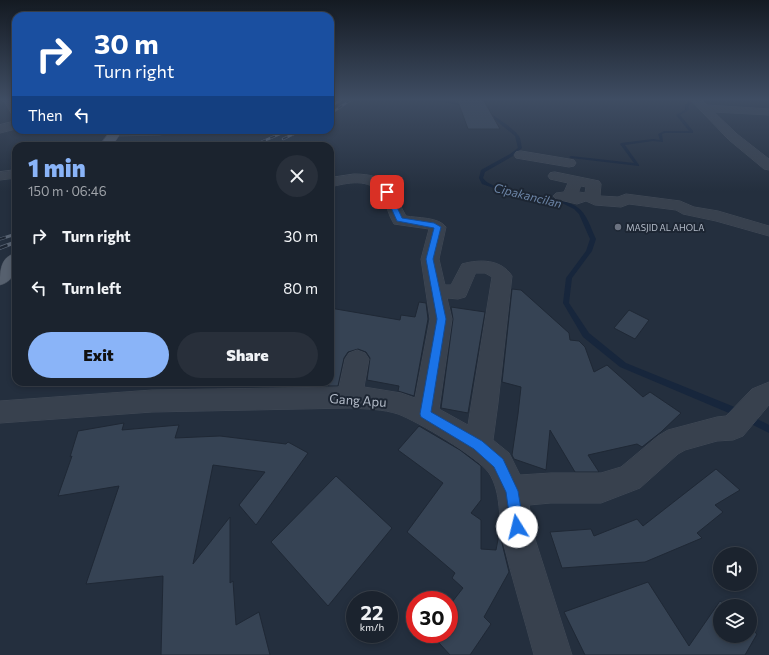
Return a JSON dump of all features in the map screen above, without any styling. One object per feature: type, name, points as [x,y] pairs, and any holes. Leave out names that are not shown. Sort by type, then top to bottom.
[{"type":"main road","points":[[0,279],[12,264]]},
{"type":"street","points":[[726,130],[769,166]]},
{"type":"street","points":[[522,155],[568,162],[566,179],[571,194],[581,197],[577,200],[561,196]]},
{"type":"street","points":[[0,176],[12,174]]},
{"type":"street","points":[[334,182],[362,178],[375,182],[387,192],[400,220],[434,225],[438,227],[430,259],[441,319],[425,414]]},
{"type":"street","points":[[566,179],[594,184],[592,198],[596,200],[621,202],[626,199],[680,206],[690,211],[718,216],[769,231]]},
{"type":"street","points":[[437,291],[458,292],[469,268],[476,266],[496,271],[502,276],[497,300],[484,416],[478,445]]},
{"type":"street","points":[[350,397],[357,359]]},
{"type":"street","points":[[512,491],[551,488],[601,488],[630,478],[668,445],[678,440],[716,429],[733,428],[765,394]]},
{"type":"street","name":"Gang Apu","points":[[0,412],[152,401],[350,397],[378,399],[401,404],[425,414],[478,445],[499,463],[512,491],[519,539],[553,655]]},
{"type":"building","points":[[512,289],[521,290],[569,333],[570,340],[579,341],[585,347],[594,372],[607,365],[643,397],[650,392],[681,413],[642,447],[637,444],[588,455],[599,472],[575,472],[550,430],[546,470],[514,459],[512,455],[521,387],[502,382]]},
{"type":"building","points":[[419,302],[426,303],[428,319],[414,396],[398,391],[399,386],[367,380],[370,358],[366,352],[358,349],[348,352],[344,358],[338,386],[334,386],[334,309],[400,320],[401,315],[415,317]]},
{"type":"building","points":[[451,307],[485,312],[468,413],[441,408],[453,319]]},
{"type":"building","points":[[629,310],[649,320],[635,339],[614,328]]},
{"type":"building","points":[[124,423],[122,430],[179,425],[175,438],[220,436],[286,444],[288,442],[308,453],[256,525],[239,505],[265,472],[213,465],[193,564],[230,517],[230,583],[233,581],[236,625],[259,612],[270,655],[161,655],[163,576],[86,584],[119,486],[58,496],[72,456],[70,457],[78,431]]},
{"type":"building","points":[[419,426],[460,450],[481,466],[481,500],[471,513],[481,520],[481,549],[496,550],[499,534],[500,535],[509,572],[484,617],[491,624],[470,655],[450,655],[439,643],[458,643],[458,594],[463,588],[452,578],[455,573],[407,532],[443,483],[398,450]]},
{"type":"building","points":[[716,469],[740,490],[715,505],[723,512],[697,533],[702,538],[645,562],[562,568],[550,532],[591,529],[594,536],[637,519],[643,526]]},
{"type":"building","points":[[336,476],[392,528],[328,606],[271,542]]},
{"type":"building","points":[[648,582],[689,646],[713,611],[713,643],[752,643],[745,655],[585,655],[564,612]]},
{"type":"waterway","name":"Cipakancilan","points":[[509,130],[517,136],[520,148],[512,155],[483,171],[481,178],[484,183],[507,191],[561,201],[576,208],[581,213],[593,239],[589,251],[569,278],[566,303],[586,335],[623,365],[739,413]]},
{"type":"waterway","points":[[571,157],[637,165],[622,144],[653,140],[662,141],[660,134],[664,132],[692,132],[690,130]]},
{"type":"waterway","name":"Cipakancilan","points":[[748,418],[769,429]]},
{"type":"railway","points":[[261,142],[280,134]]},
{"type":"railway","points":[[283,139],[294,134]]},
{"type":"railway","points":[[0,239],[12,235]]},
{"type":"railway","points":[[0,248],[12,244]]},
{"type":"place","name":"MASJID AL AHOLA","points":[[618,227]]},
{"type":"route","points":[[387,192],[396,214],[401,221],[434,225],[438,227],[430,259],[441,319],[425,414],[440,421],[478,445],[499,463],[512,491],[517,527]]}]
